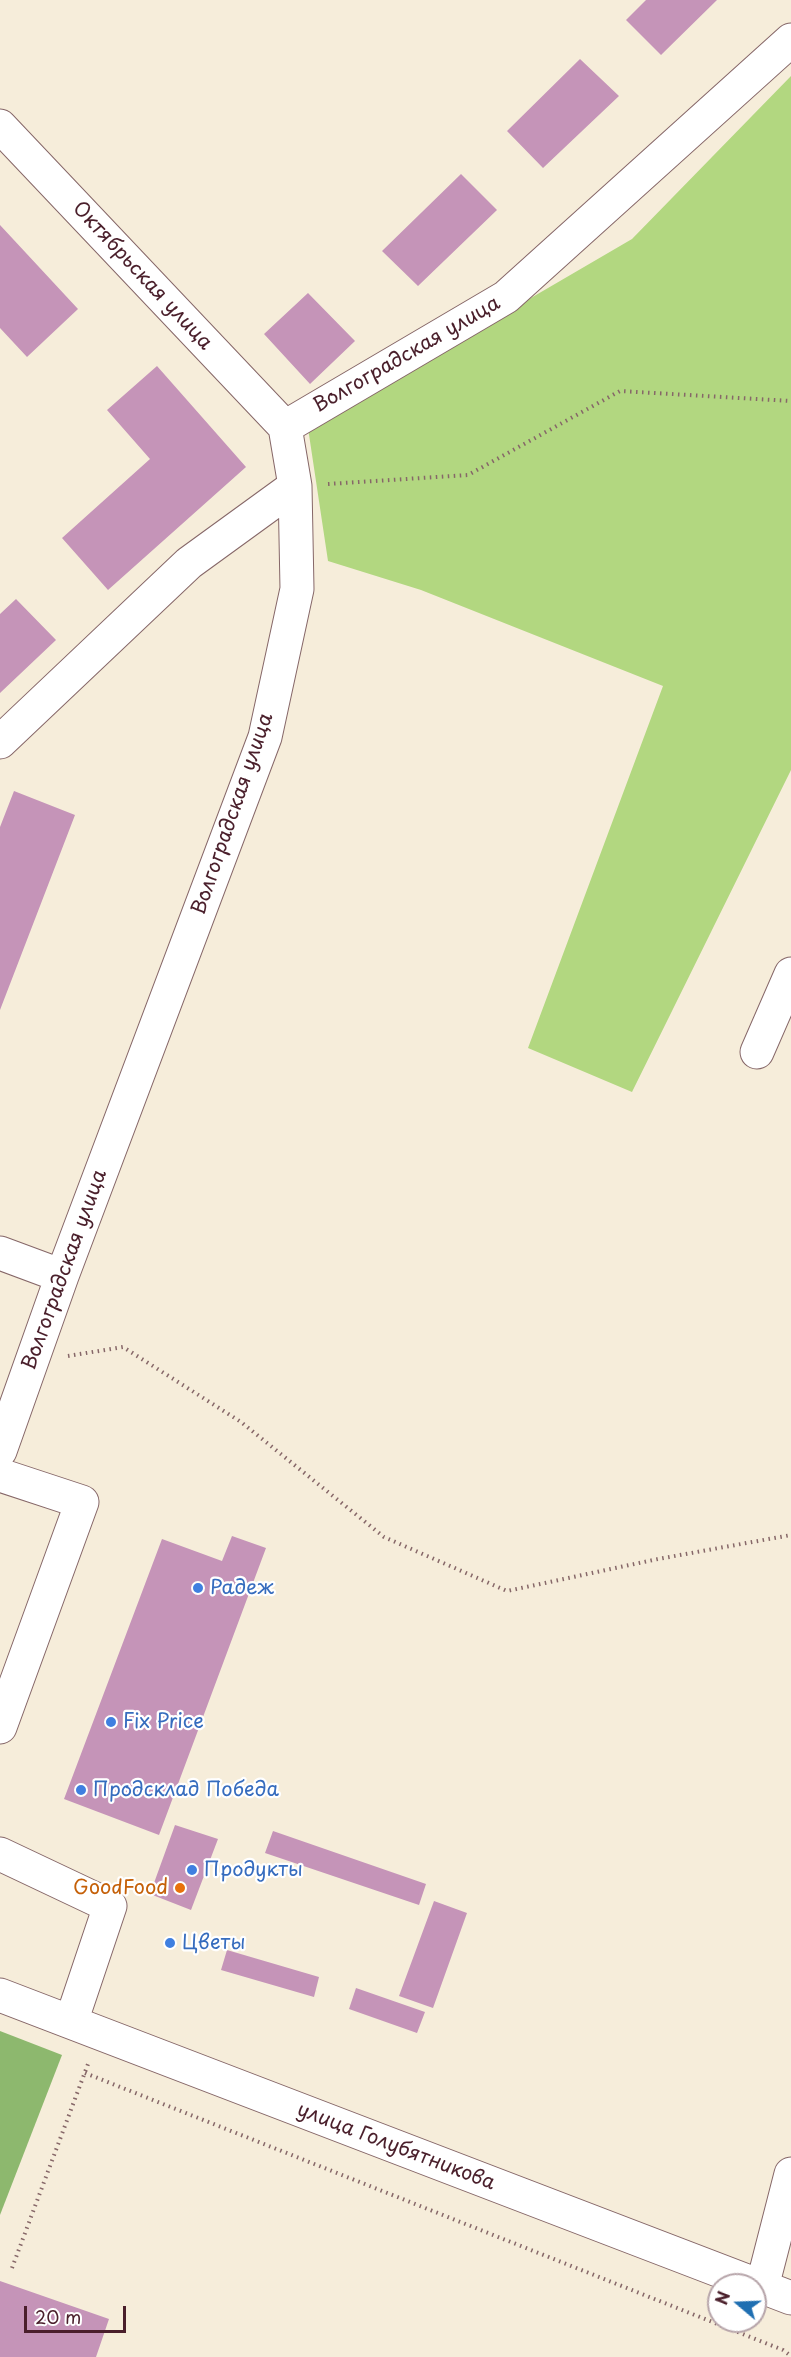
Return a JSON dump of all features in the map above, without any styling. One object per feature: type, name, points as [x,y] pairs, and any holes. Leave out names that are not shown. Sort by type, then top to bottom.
[{"type":"street","name":"Волгоградская улица","points":[[0,1451],[62,1276],[265,737],[297,589],[295,486],[285,427],[506,297],[791,40]]},
{"type":"street","name":"Октябрьская улица","points":[[0,126],[285,427]]},
{"type":"street","points":[[0,742],[189,563],[295,486]]},
{"type":"street","points":[[757,1052],[791,974]]},
{"type":"street","points":[[0,1253],[62,1276]]},
{"type":"street","points":[[0,1475],[82,1502],[0,1727]]},
{"type":"street","points":[[0,1854],[110,1906],[86,2028]]},
{"type":"street","name":"улица Голубятникова","points":[[0,1995],[776,2292]]},
{"type":"street","points":[[776,2292],[791,2174]]},
{"type":"path","points":[[295,486],[468,475],[620,391],[791,401]]},
{"type":"path","points":[[32,1361],[123,1347],[241,1422],[384,1537],[507,1591],[658,1558],[791,1535]]},
{"type":"path","points":[[12,2268],[85,2073],[86,2028]]},
{"type":"path","points":[[85,2073],[772,2346],[791,2356]]},
{"type":"green space","points":[[791,76],[791,770],[632,1092],[528,1048],[663,686],[421,590],[328,561],[308,428],[632,239]]},
{"type":"green space","points":[[0,2031],[62,2055],[0,2215]]},
{"type":"building","points":[[646,0],[717,0],[661,55],[626,20]]},
{"type":"building","points":[[580,59],[619,96],[543,168],[507,131]]},
{"type":"building","points":[[461,174],[497,210],[418,286],[382,251]]},
{"type":"building","points":[[0,225],[78,309],[27,357],[0,328]]},
{"type":"building","points":[[308,293],[355,341],[310,384],[264,334]]},
{"type":"building","points":[[157,366],[246,467],[108,590],[62,538],[150,459],[107,410]]},
{"type":"building","points":[[16,599],[56,640],[0,693],[0,614]]},
{"type":"building","points":[[14,791],[75,815],[0,1010],[0,827]]},
{"type":"building","points":[[232,1536],[266,1548],[159,1835],[64,1799],[162,1539],[222,1561]]},
{"type":"building","points":[[175,1825],[218,1839],[191,1910],[150,1894]]},
{"type":"building","points":[[273,1831],[426,1884],[419,1905],[265,1853]]},
{"type":"building","points":[[434,1901],[467,1913],[433,2008],[399,1996]]},
{"type":"building","points":[[227,1950],[319,1977],[314,1997],[221,1970]]},
{"type":"building","points":[[356,1988],[425,2012],[417,2033],[349,2009]]},
{"type":"building","points":[[0,2281],[109,2319],[96,2357],[0,2357]]},
{"type":"place","name":"Радеж","points":[[198,1588]]},
{"type":"place","name":"Fix Price","points":[[111,1722]]},
{"type":"place","name":"Продсклад Победа","points":[[81,1790]]},
{"type":"place","name":"Продукты","points":[[192,1870]]},
{"type":"place","name":"GoodFood","points":[[180,1888]]},
{"type":"place","name":"Цветы","points":[[170,1943]]}]
